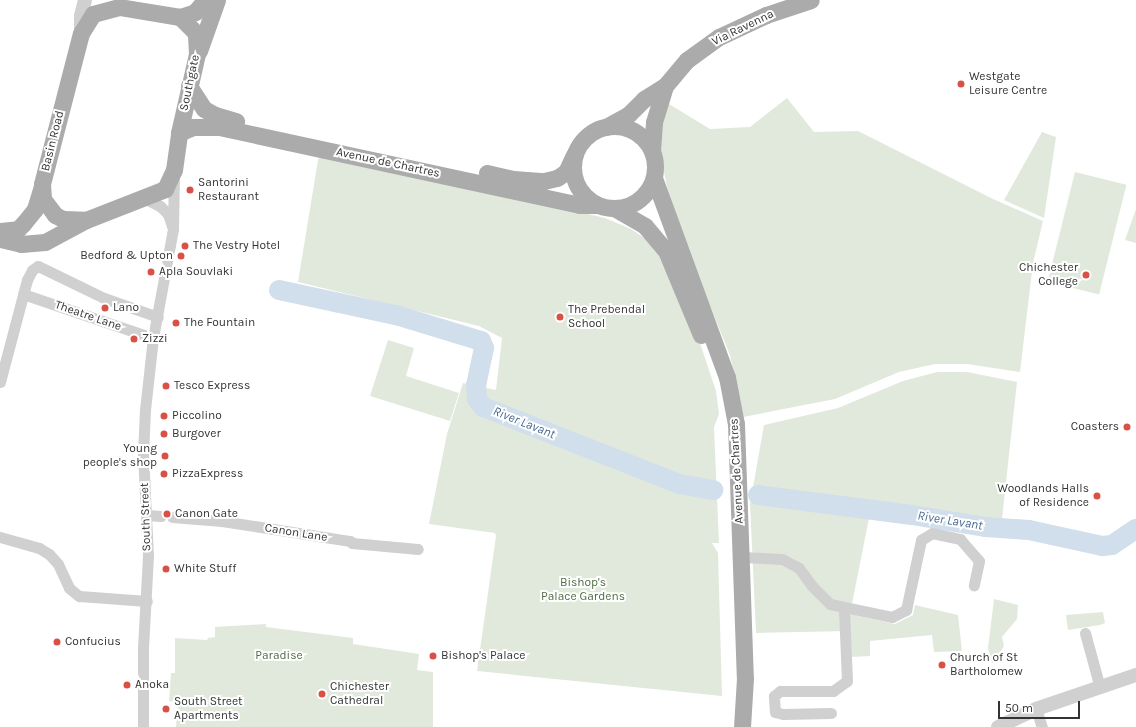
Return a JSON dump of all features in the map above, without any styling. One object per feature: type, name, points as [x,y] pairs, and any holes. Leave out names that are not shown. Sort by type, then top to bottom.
[{"type":"main road","points":[[81,33],[93,14],[119,7],[180,17],[195,12],[205,0]]},
{"type":"main road","points":[[197,54],[217,0]]},
{"type":"main road","name":"Via Ravenna","points":[[605,127],[629,114],[644,99],[665,86],[687,60],[719,37],[766,15],[811,0]]},
{"type":"main road","name":"Southgate","points":[[86,220],[146,199],[165,189],[174,170],[179,133],[197,54],[196,33],[180,17]]},
{"type":"main road","name":"Basin Road","points":[[81,33],[42,184],[43,199],[54,215],[63,219],[86,220]]},
{"type":"main road","name":"Avenue de Chartres","points":[[189,86],[204,109],[225,118],[513,178],[544,181],[557,178],[566,172],[574,155]]},
{"type":"main road","name":"Via Ravenna","points":[[652,151],[657,107],[665,86]]},
{"type":"main road","points":[[619,126],[633,131],[644,139],[652,151],[654,178],[643,196],[630,205],[614,208],[596,204],[586,198],[574,178],[574,155],[588,135],[605,127],[619,126]]},
{"type":"main road","name":"Avenue de Chartres","points":[[179,133],[193,127],[219,127],[579,206],[596,204]]},
{"type":"main road","name":"Avenue de Chartres","points":[[654,178],[727,377],[738,444],[745,678],[741,706]]},
{"type":"main road","points":[[0,231],[18,229],[23,224],[35,209],[42,184]]},
{"type":"main road","name":"Avenue de Chartres","points":[[614,208],[645,226],[666,251],[717,380],[727,445],[735,678],[741,706],[742,727]]},
{"type":"main road","points":[[0,239],[21,244],[45,242],[86,220]]},
{"type":"street","points":[[81,33],[81,16],[85,0]]},
{"type":"street","points":[[103,0],[107,4],[119,7]]},
{"type":"street","name":"Southgate","points":[[159,313],[173,229],[174,170]]},
{"type":"street","points":[[146,199],[160,206],[168,214],[173,229]]},
{"type":"street","points":[[0,382],[27,280],[35,268],[43,266],[68,281],[104,298],[159,313]]},
{"type":"street","name":"Theatre Lane","points":[[23,294],[153,338]]},
{"type":"street","name":"South Street","points":[[143,727],[143,648],[146,601],[147,515],[143,455],[145,410],[153,338],[159,313]]},
{"type":"street","points":[[147,515],[161,516]]},
{"type":"street","name":"Canon Lane","points":[[172,517],[222,521],[350,541],[352,543],[418,549]]},
{"type":"street","points":[[742,557],[782,559],[799,568],[812,586],[830,604],[892,617],[906,610],[921,540],[932,533],[960,539],[979,561],[974,585]]},
{"type":"street","points":[[0,537],[38,548],[48,554],[58,564],[69,588],[79,596],[146,601]]},
{"type":"street","points":[[831,713],[775,712],[774,696],[780,691],[833,691],[847,680],[844,608]]},
{"type":"street","points":[[1085,633],[1100,688]]},
{"type":"street","points":[[998,727],[1036,709],[1136,675]]},
{"type":"street","points":[[1036,709],[1042,727]]},
{"type":"green space","points":[[787,98],[814,132],[858,131],[993,199],[1043,221],[1033,263],[1020,372],[967,364],[935,364],[899,372],[835,399],[743,417],[730,355],[686,247],[667,187],[660,151],[664,101],[710,129],[750,127]]},
{"type":"green space","points":[[1042,132],[1056,137],[1044,218],[1004,200]]},
{"type":"green space","name":"Bishop's Palace Gardens","points":[[323,151],[605,218],[631,229],[646,239],[657,252],[701,346],[716,391],[719,414],[714,427],[719,543],[712,543],[718,553],[722,696],[477,671],[496,536],[495,533],[429,524],[447,434],[463,383],[496,390],[502,338],[479,326],[298,282],[318,160]]},
{"type":"green space","points":[[1075,172],[1126,185],[1099,294],[1048,282]]},
{"type":"green space","points":[[1136,209],[1136,243],[1125,240]]},
{"type":"green space","points":[[388,340],[414,348],[406,376],[459,393],[450,421],[370,396]]},
{"type":"green space","points":[[937,372],[967,372],[1017,382],[1000,537],[869,518],[850,614],[895,624],[913,615],[915,605],[958,615],[962,651],[934,652],[932,635],[870,641],[870,656],[850,657],[849,631],[756,633],[750,504],[764,425],[838,408],[903,381]]},
{"type":"green space","points":[[994,599],[1018,605],[1017,619],[1002,637],[1004,646],[1001,651],[1004,661],[992,663],[988,648]]},
{"type":"green space","points":[[1103,612],[1105,623],[1068,630],[1066,615]]},
{"type":"green space","name":"Paradise","points":[[266,624],[266,627],[353,638],[353,644],[419,654],[417,670],[433,672],[433,727],[176,727],[177,702],[169,701],[171,673],[175,673],[175,638],[207,640],[208,638],[215,637],[215,627]]},
{"type":"waterway","name":"River Lavant","points":[[279,290],[396,315],[481,341],[484,348],[476,385],[477,399],[483,407],[679,484],[713,490]]},
{"type":"waterway","name":"River Lavant","points":[[758,495],[912,515],[985,527],[1029,530],[1102,546],[1112,545],[1136,529]]},
{"type":"place","name":"Westgate Leisure Centre","points":[[961,84]]},
{"type":"place","name":"Santorini Restaurant","points":[[190,190]]},
{"type":"place","name":"The Vestry Hotel","points":[[185,246]]},
{"type":"place","name":"Bedford & Upton","points":[[181,256]]},
{"type":"place","name":"Apla Souvlaki","points":[[151,272]]},
{"type":"place","name":"Chichester College","points":[[1086,275]]},
{"type":"place","name":"Lano","points":[[105,308]]},
{"type":"place","name":"The Prebendal School","points":[[560,317]]},
{"type":"place","name":"The Fountain","points":[[176,323]]},
{"type":"place","name":"Zizzi","points":[[134,339]]},
{"type":"place","name":"Tesco Express","points":[[166,386]]},
{"type":"place","name":"Piccolino","points":[[164,416]]},
{"type":"place","name":"Coasters","points":[[1127,427]]},
{"type":"place","name":"Burgover","points":[[164,434]]},
{"type":"place","name":"Young people's shop","points":[[165,456]]},
{"type":"place","name":"PizzaExpress","points":[[164,474]]},
{"type":"place","name":"Woodlands Halls of Residence","points":[[1097,496]]},
{"type":"place","name":"Canon Gate","points":[[167,514]]},
{"type":"place","name":"White Stuff","points":[[166,569]]},
{"type":"place","name":"Confucius","points":[[57,642]]},
{"type":"place","name":"Bishop's Palace","points":[[433,656]]},
{"type":"place","name":"Church of St Bartholomew","points":[[942,665]]},
{"type":"place","name":"Anoka","points":[[127,685]]},
{"type":"place","name":"Chichester Cathedral","points":[[322,694]]},
{"type":"place","name":"South Street Apartments","points":[[166,709]]}]
